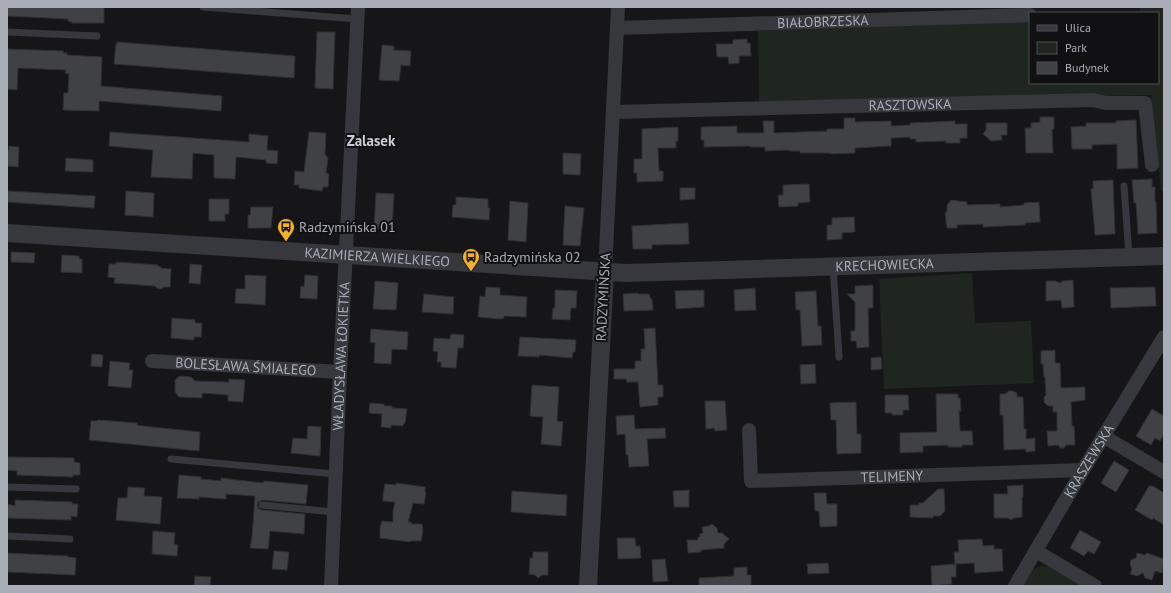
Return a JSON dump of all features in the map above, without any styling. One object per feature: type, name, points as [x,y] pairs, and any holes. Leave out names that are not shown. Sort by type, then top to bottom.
[{"type":"street","name":"RADZYMIŃSKA","points":[[588,586],[618,7]]},
{"type":"street","name":"WŁADYSŁAWA ŁOKIETKA","points":[[331,586],[357,13]]},
{"type":"street","name":"BIAŁOBRZESKA","points":[[617,28],[1029,15]]},
{"type":"street","name":"RASZTOWSKA","points":[[613,112],[1093,100],[1106,103],[1145,103],[1152,165]]},
{"type":"street","name":"KAZIMIERZA WIELKIEGO","points":[[7,233],[605,272]]},
{"type":"street","name":"KRECHOWIECKA","points":[[605,272],[626,273],[1164,256]]},
{"type":"street","name":"KRASZEWSKA","points":[[1015,586],[1103,436],[1164,337]]},
{"type":"street","name":"BOLESŁAWA ŚMIAŁEGO","points":[[152,361],[340,372]]},
{"type":"street","name":"TELIMENY","points":[[749,430],[751,481],[1083,470]]},
{"type":"street","points":[[1103,436],[1164,472]]},
{"type":"street","points":[[1036,551],[1095,586]]},
{"type":"lane","points":[[203,7],[357,13]]},
{"type":"lane","points":[[7,32],[97,36]]},
{"type":"lane","points":[[1124,186],[1129,257]]},
{"type":"lane","points":[[833,266],[839,357]]},
{"type":"lane","points":[[171,459],[336,474]]},
{"type":"lane","points":[[7,487],[76,489]]},
{"type":"lane","points":[[262,506],[334,512]]},
{"type":"lane","points":[[7,536],[70,539]]},
{"type":"green space","points":[[1140,7],[1164,7],[1164,191],[1161,191],[1151,95],[759,102],[758,31],[1029,21],[1029,84],[1159,84],[1159,12],[1140,12]]},
{"type":"green space","points":[[972,273],[975,323],[1031,321],[1034,383],[884,389],[879,279]]},
{"type":"green space","points":[[1041,566],[1051,567],[1083,586],[1022,586],[1033,569]]},
{"type":"building","points":[[7,7],[104,7],[104,23],[72,23],[68,21],[68,19],[7,16]]},
{"type":"building","points":[[317,32],[335,32],[333,89],[315,88]]},
{"type":"building","points":[[747,39],[747,43],[750,43],[751,56],[739,56],[739,63],[729,64],[728,57],[717,57],[716,44],[733,44],[733,40]]},
{"type":"building","points":[[117,42],[295,56],[294,78],[114,64]]},
{"type":"building","points":[[382,45],[394,46],[394,50],[411,51],[410,66],[401,65],[399,81],[379,80]]},
{"type":"building","points":[[7,49],[64,51],[63,53],[67,53],[67,55],[102,57],[101,86],[222,96],[221,111],[99,101],[99,111],[63,110],[64,93],[68,93],[69,74],[65,73],[66,70],[18,68],[17,90],[7,89]]},
{"type":"building","points":[[1040,117],[1054,117],[1054,129],[1052,129],[1053,153],[1026,153],[1025,128],[1031,128],[1031,123],[1040,122]]},
{"type":"building","points":[[844,118],[855,118],[855,122],[891,121],[891,126],[910,125],[910,123],[955,121],[955,124],[967,124],[967,138],[960,138],[960,143],[946,143],[946,141],[916,142],[916,139],[910,139],[910,137],[891,138],[891,146],[855,148],[855,153],[830,154],[800,153],[800,151],[789,150],[765,151],[765,147],[750,146],[704,147],[704,140],[701,140],[701,127],[737,126],[737,133],[764,133],[763,121],[774,121],[774,133],[827,131],[827,129],[844,129]]},
{"type":"building","points":[[1136,120],[1138,168],[1117,169],[1117,144],[1092,145],[1092,149],[1072,149],[1071,127],[1086,126],[1086,123],[1116,123],[1116,121]]},
{"type":"building","points":[[986,123],[1007,123],[1007,135],[1001,135],[1002,140],[991,141],[983,134],[986,130]]},
{"type":"building","points":[[678,127],[678,141],[676,141],[676,148],[658,148],[659,171],[663,171],[663,181],[637,182],[637,173],[634,173],[634,159],[642,159],[642,129]]},
{"type":"building","points":[[110,132],[249,142],[249,134],[268,136],[267,150],[278,151],[277,164],[266,163],[266,160],[236,157],[235,179],[214,178],[214,155],[193,153],[192,179],[151,177],[153,150],[109,146]]},
{"type":"building","points":[[309,132],[326,133],[325,154],[328,158],[326,173],[329,174],[328,187],[323,187],[322,191],[299,188],[299,185],[294,185],[295,171],[304,172]]},
{"type":"building","points":[[9,146],[19,147],[18,167],[7,166],[7,150],[9,150]]},
{"type":"building","points":[[563,153],[581,154],[580,175],[563,174]]},
{"type":"building","points":[[66,158],[93,160],[93,172],[65,171]]},
{"type":"building","points":[[1152,179],[1152,187],[1155,187],[1157,233],[1138,234],[1136,203],[1134,203],[1132,180]]},
{"type":"building","points":[[1113,180],[1115,234],[1095,235],[1091,189],[1093,189],[1093,181]]},
{"type":"building","points":[[809,184],[810,202],[798,203],[798,206],[779,207],[778,195],[783,195],[783,185]]},
{"type":"building","points":[[680,188],[695,188],[695,199],[680,200]]},
{"type":"building","points":[[8,191],[95,196],[94,208],[7,202]]},
{"type":"building","points":[[126,191],[154,193],[153,217],[125,215]]},
{"type":"building","points":[[376,193],[394,194],[392,229],[374,228]]},
{"type":"building","points":[[456,197],[488,199],[488,208],[490,208],[489,220],[452,217],[453,205],[456,205]]},
{"type":"building","points":[[209,199],[229,199],[229,214],[225,214],[225,221],[209,221]]},
{"type":"building","points":[[951,200],[967,202],[967,205],[1000,204],[1000,207],[1039,202],[1040,222],[1025,223],[1025,225],[983,227],[983,224],[957,225],[957,228],[947,228],[945,213],[947,211],[947,205]]},
{"type":"building","points":[[510,201],[528,203],[526,242],[508,240]]},
{"type":"building","points":[[565,206],[584,208],[580,246],[563,245]]},
{"type":"building","points":[[251,207],[273,207],[271,228],[248,228],[248,215],[250,215]]},
{"type":"building","points":[[854,217],[855,232],[842,233],[842,239],[827,240],[827,225],[832,225],[832,218]]},
{"type":"building","points":[[688,223],[689,244],[652,245],[652,249],[633,249],[632,226]]},
{"type":"building","points":[[11,252],[35,253],[34,263],[11,262]]},
{"type":"building","points":[[62,255],[79,256],[79,259],[82,259],[82,273],[61,272]]},
{"type":"building","points":[[116,262],[158,265],[161,268],[171,269],[170,287],[164,287],[161,289],[155,286],[114,283],[115,278],[108,277],[109,264],[116,264]]},
{"type":"building","points":[[190,264],[202,265],[200,284],[189,283]]},
{"type":"building","points":[[245,275],[266,276],[265,305],[235,303],[236,289],[245,289]]},
{"type":"building","points":[[305,275],[318,276],[317,299],[300,298],[301,286],[304,287]]},
{"type":"building","points":[[1073,280],[1074,307],[1062,308],[1061,300],[1046,301],[1046,281],[1055,281],[1060,283],[1063,281]]},
{"type":"building","points":[[375,281],[398,283],[396,310],[373,309]]},
{"type":"building","points":[[873,285],[873,308],[868,308],[869,347],[857,348],[856,341],[851,341],[851,331],[855,331],[855,302],[847,294],[855,294],[855,286]]},
{"type":"building","points":[[486,287],[500,288],[500,295],[527,297],[526,317],[504,316],[504,318],[501,319],[478,317],[480,296],[485,297]]},
{"type":"building","points":[[1155,287],[1156,306],[1111,308],[1110,288]]},
{"type":"building","points":[[755,288],[756,310],[735,311],[734,290]]},
{"type":"building","points":[[555,290],[577,291],[576,308],[571,308],[570,320],[552,319],[553,308],[555,308]]},
{"type":"building","points":[[704,290],[704,307],[676,309],[675,291]]},
{"type":"building","points":[[816,291],[818,326],[821,326],[822,345],[802,346],[800,310],[796,310],[795,292]]},
{"type":"building","points":[[424,294],[454,297],[453,314],[422,312]]},
{"type":"building","points":[[623,294],[649,294],[652,300],[653,310],[624,311]]},
{"type":"building","points":[[172,318],[195,320],[195,323],[202,323],[201,337],[194,337],[194,340],[171,338]]},
{"type":"building","points":[[655,328],[658,385],[663,385],[663,397],[658,397],[658,405],[640,407],[638,382],[627,382],[626,379],[614,379],[614,369],[635,369],[635,361],[641,361],[641,349],[645,349],[644,329]]},
{"type":"building","points":[[371,329],[408,332],[407,350],[392,349],[391,364],[374,363],[375,343],[370,342]]},
{"type":"building","points":[[451,334],[464,335],[463,348],[458,348],[456,368],[441,367],[441,362],[437,362],[438,352],[433,351],[434,338],[450,339]]},
{"type":"building","points":[[520,337],[576,340],[575,352],[573,352],[572,358],[539,355],[539,357],[518,356]]},
{"type":"building","points":[[1055,350],[1055,363],[1060,363],[1061,388],[1085,387],[1085,400],[1071,402],[1072,426],[1074,426],[1075,445],[1066,445],[1064,448],[1060,448],[1058,445],[1048,446],[1047,431],[1057,431],[1057,412],[1053,412],[1053,406],[1048,406],[1044,402],[1044,397],[1046,395],[1045,377],[1043,364],[1041,364],[1041,351]]},
{"type":"building","points":[[92,354],[103,355],[102,367],[91,366]]},
{"type":"building","points":[[881,357],[882,369],[871,370],[871,358]]},
{"type":"building","points":[[110,361],[130,363],[129,370],[133,370],[131,388],[108,386]]},
{"type":"building","points":[[815,364],[816,383],[801,384],[800,365]]},
{"type":"building","points":[[180,376],[191,377],[195,381],[229,382],[229,379],[245,380],[243,402],[228,401],[228,395],[202,393],[202,398],[179,397],[175,392],[175,380]]},
{"type":"building","points":[[532,385],[559,387],[557,421],[563,422],[561,446],[541,444],[543,417],[530,416]]},
{"type":"building","points":[[1009,391],[1017,393],[1017,397],[1023,397],[1024,429],[1026,429],[1026,439],[1035,438],[1035,451],[1026,452],[1026,449],[1004,450],[1003,415],[1000,415],[1000,394],[1005,394]]},
{"type":"building","points":[[936,394],[958,394],[958,398],[960,398],[961,411],[959,411],[960,431],[972,431],[973,445],[962,445],[962,447],[948,447],[948,445],[923,446],[923,452],[900,453],[900,433],[937,432]]},
{"type":"building","points":[[885,395],[908,395],[909,410],[903,410],[903,415],[892,415],[892,413],[885,413]]},
{"type":"building","points":[[705,401],[725,401],[727,430],[715,431],[714,428],[706,429]]},
{"type":"building","points":[[856,402],[857,434],[861,434],[861,453],[837,454],[836,420],[831,420],[830,403]]},
{"type":"building","points":[[370,403],[384,404],[384,406],[392,406],[392,408],[407,409],[405,423],[402,426],[391,425],[391,428],[381,427],[382,414],[369,413]]},
{"type":"building","points":[[1152,409],[1164,416],[1164,434],[1160,441],[1155,438],[1151,445],[1136,436]]},
{"type":"building","points":[[634,415],[635,429],[665,428],[666,438],[647,439],[649,466],[629,467],[628,455],[626,455],[625,434],[617,435],[616,416]]},
{"type":"building","points":[[98,420],[137,423],[137,425],[143,426],[200,432],[199,451],[89,440],[91,421]]},
{"type":"building","points":[[308,426],[321,427],[320,456],[291,453],[293,438],[307,439]]},
{"type":"building","points":[[7,457],[74,458],[74,462],[80,463],[80,475],[73,475],[73,477],[17,475],[17,471],[7,470]]},
{"type":"building","points":[[1114,461],[1129,470],[1116,492],[1101,483]]},
{"type":"building","points":[[179,475],[221,481],[221,478],[263,483],[264,481],[308,485],[306,504],[262,500],[258,502],[257,505],[259,509],[262,510],[305,514],[304,534],[270,531],[268,549],[250,548],[255,496],[226,494],[226,499],[199,497],[199,499],[177,498]]},
{"type":"building","points":[[396,483],[425,487],[426,493],[424,504],[413,503],[408,522],[411,522],[411,524],[422,524],[423,531],[421,541],[410,542],[380,538],[380,527],[382,521],[393,522],[395,502],[383,501],[385,484],[396,485]]},
{"type":"building","points":[[1023,485],[1022,517],[1011,520],[1008,518],[994,518],[994,494],[1008,494],[1007,486]]},
{"type":"building","points":[[1149,486],[1153,486],[1164,493],[1164,525],[1135,510]]},
{"type":"building","points":[[128,487],[145,488],[144,496],[162,497],[160,524],[116,520],[118,498],[127,498]]},
{"type":"building","points":[[938,489],[944,489],[945,511],[940,516],[933,516],[933,518],[910,517],[910,505],[919,505],[919,503],[923,503]]},
{"type":"building","points":[[689,490],[689,507],[674,507],[673,491]]},
{"type":"building","points":[[512,491],[567,495],[566,516],[511,512]]},
{"type":"building","points":[[814,493],[826,493],[827,504],[837,504],[837,526],[820,527],[819,511],[815,511]]},
{"type":"building","points":[[15,500],[72,502],[72,504],[78,504],[77,517],[71,516],[71,520],[7,518],[7,504],[15,506]]},
{"type":"building","points":[[712,524],[717,528],[718,533],[722,533],[729,539],[724,544],[724,548],[688,553],[687,540],[698,540],[700,534],[703,533],[702,527]]},
{"type":"building","points":[[1080,530],[1101,542],[1094,554],[1088,551],[1084,556],[1070,548]]},
{"type":"building","points":[[153,531],[175,533],[174,544],[178,545],[177,556],[152,554]]},
{"type":"building","points":[[617,538],[635,538],[636,546],[640,546],[641,558],[618,559]]},
{"type":"building","points":[[982,539],[983,546],[994,545],[994,549],[1002,549],[1003,571],[975,573],[974,563],[955,564],[954,552],[959,552],[958,540]]},
{"type":"building","points":[[274,551],[289,552],[287,570],[272,569]]},
{"type":"building","points":[[533,552],[548,552],[548,575],[542,575],[538,578],[535,575],[529,574],[530,558],[533,558]]},
{"type":"building","points":[[7,553],[68,556],[76,558],[75,575],[7,572]]},
{"type":"building","points":[[1137,553],[1145,555],[1147,553],[1164,559],[1162,573],[1155,571],[1152,580],[1145,578],[1143,573],[1137,576],[1130,574],[1132,569],[1130,564],[1131,560],[1136,558]]},
{"type":"building","points":[[665,559],[668,581],[653,582],[652,560]]},
{"type":"building","points":[[828,563],[829,573],[808,574],[807,564]]},
{"type":"building","points":[[956,564],[956,577],[951,577],[952,584],[932,586],[931,566]]},
{"type":"building","points":[[747,567],[747,575],[751,575],[751,586],[699,586],[699,578],[734,576],[734,568]]},
{"type":"building","points":[[195,576],[211,577],[210,586],[194,586]]},
{"type":"place","name":"Radzymińska 01","points":[[286,242]]},
{"type":"place","name":"Radzymińska 02","points":[[471,272]]},
{"type":"district","name":"Zalasek","points":[[371,140]]}]
